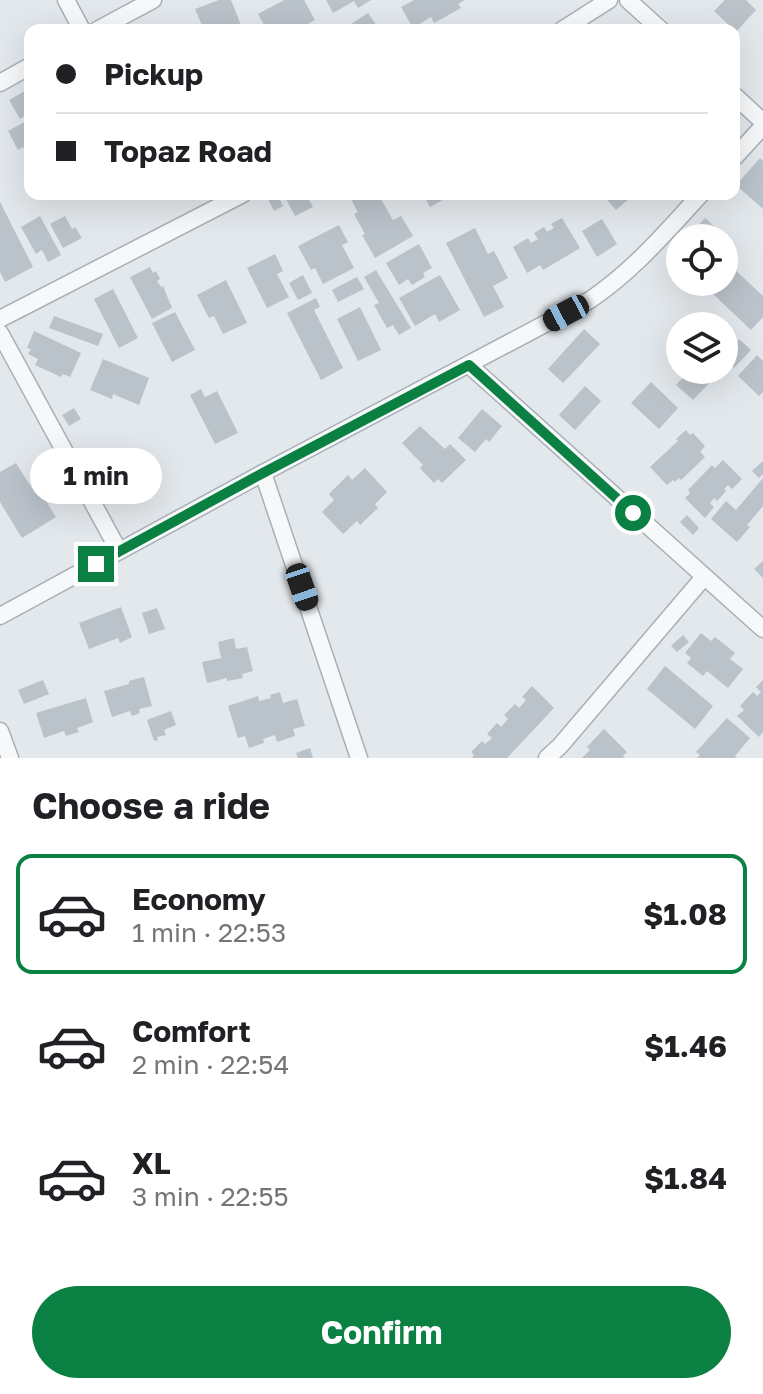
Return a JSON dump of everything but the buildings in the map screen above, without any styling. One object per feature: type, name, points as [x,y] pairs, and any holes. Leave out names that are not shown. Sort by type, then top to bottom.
[{"type":"street","points":[[66,0],[79,24]]},
{"type":"street","points":[[108,24],[153,0]]},
{"type":"street","points":[[571,24],[609,0]]},
{"type":"street","points":[[628,0],[654,24]]},
{"type":"street","points":[[0,83],[24,69]]},
{"type":"street","points":[[740,101],[763,124],[740,151]]},
{"type":"street","points":[[0,319],[231,200]]},
{"type":"street","points":[[0,616],[590,300],[640,261],[696,200]]},
{"type":"street","points":[[0,333],[119,551]]},
{"type":"street","points":[[469,365],[763,629]]},
{"type":"street","points":[[263,473],[359,758]]},
{"type":"street","points":[[547,758],[704,577]]},
{"type":"street","points":[[0,731],[10,758]]},
{"type":"route","points":[[96,564],[469,365],[633,513]]}]
